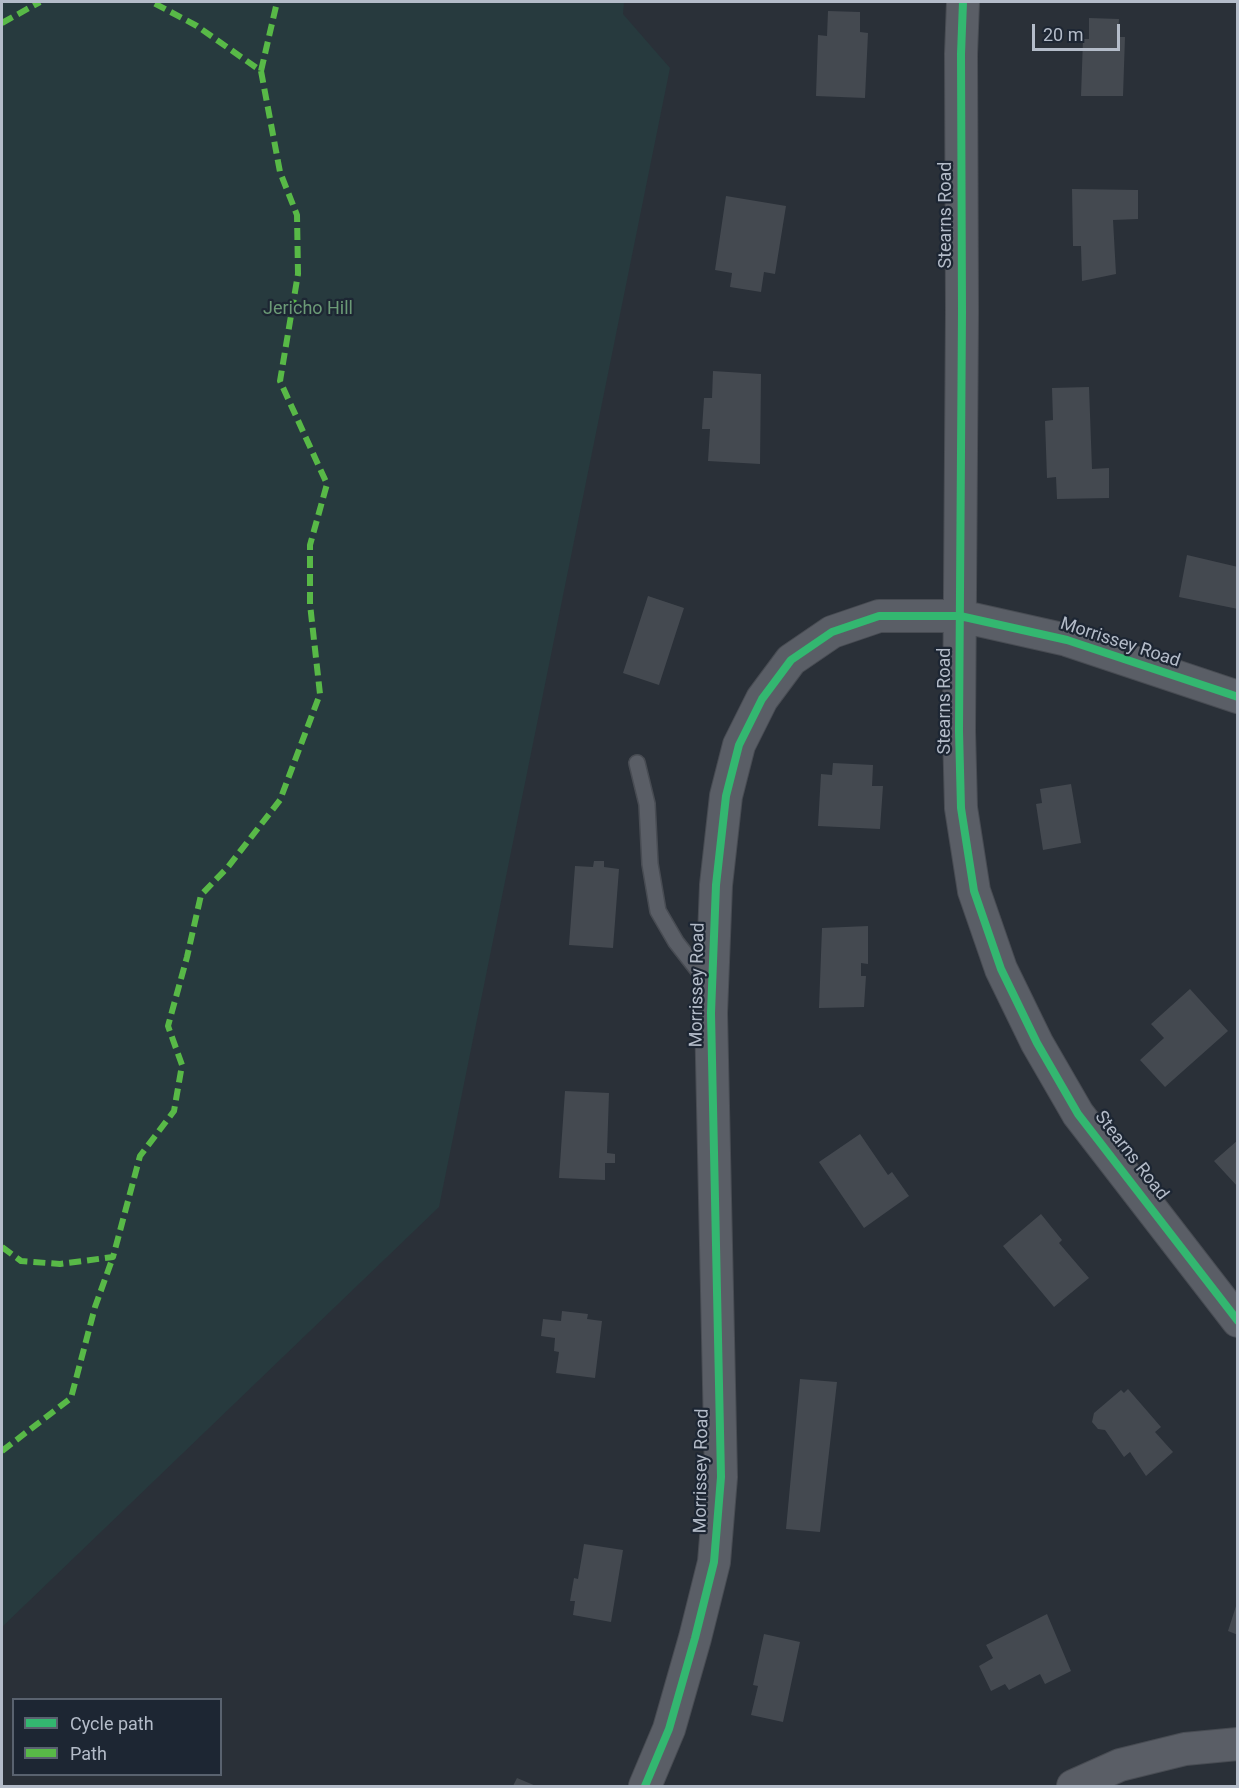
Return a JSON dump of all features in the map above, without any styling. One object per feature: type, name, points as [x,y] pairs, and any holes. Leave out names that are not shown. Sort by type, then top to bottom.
[{"type":"street","name":"Stearns Road","points":[[963,2],[961,54],[961,808],[974,891],[1001,969],[1036,1043],[1078,1114],[1238,1321]]},
{"type":"street","name":"Morrissey Road","points":[[645,1786],[669,1729],[714,1562],[721,1477],[712,1060],[716,885],[726,796],[739,745],[762,699],[791,660],[832,632],[879,616],[960,616],[1067,640],[1238,697]]},
{"type":"street","points":[[1072,1786],[1120,1765],[1185,1749],[1238,1744]]},
{"type":"lane","points":[[637,763],[647,804],[650,864],[658,911],[676,942],[712,988]]},
{"type":"green space","name":"Jericho Hill","points":[[2,2],[624,2],[623,14],[670,68],[439,1207],[2,1627]]},
{"type":"building","points":[[828,11],[860,12],[860,32],[868,33],[865,98],[816,96],[818,35],[827,36]]},
{"type":"building","points":[[1089,18],[1119,19],[1118,37],[1125,37],[1123,96],[1081,96],[1083,39],[1089,39]]},
{"type":"building","points":[[1072,189],[1138,190],[1138,219],[1113,220],[1116,274],[1082,281],[1081,246],[1073,246]]},
{"type":"building","points":[[726,196],[786,206],[775,274],[764,272],[761,292],[730,287],[732,273],[715,270]]},
{"type":"building","points":[[713,371],[761,374],[760,464],[708,461],[710,429],[702,429],[704,398],[712,398]]},
{"type":"building","points":[[1089,387],[1092,469],[1109,468],[1109,498],[1057,499],[1056,477],[1047,478],[1045,421],[1053,420],[1052,388]]},
{"type":"building","points":[[1187,555],[1238,567],[1238,609],[1179,597]]},
{"type":"building","points":[[648,596],[684,608],[659,685],[623,673]]},
{"type":"building","points":[[833,763],[873,765],[872,786],[883,786],[880,829],[818,826],[821,774],[832,775]]},
{"type":"building","points":[[1071,784],[1081,843],[1043,850],[1036,804],[1042,803],[1040,789]]},
{"type":"building","points":[[594,861],[604,861],[604,867],[619,869],[613,948],[569,945],[575,866],[593,867]]},
{"type":"building","points":[[868,926],[868,964],[861,963],[861,976],[866,976],[864,1007],[819,1008],[822,928]]},
{"type":"building","points":[[1190,989],[1228,1031],[1165,1087],[1140,1060],[1164,1038],[1151,1024]]},
{"type":"building","points":[[565,1091],[609,1093],[607,1153],[615,1154],[615,1163],[605,1163],[605,1180],[559,1178]]},
{"type":"building","points":[[860,1134],[888,1175],[892,1172],[909,1196],[864,1228],[819,1162]]},
{"type":"building","points":[[1238,1140],[1238,1187],[1214,1161]]},
{"type":"building","points":[[1041,1214],[1062,1240],[1059,1243],[1089,1278],[1054,1307],[1003,1246]]},
{"type":"building","points":[[562,1311],[588,1314],[587,1319],[602,1321],[595,1378],[556,1373],[559,1352],[554,1351],[555,1338],[541,1336],[543,1319],[561,1321]]},
{"type":"building","points":[[800,1379],[837,1382],[820,1532],[786,1529]]},
{"type":"building","points":[[1128,1389],[1161,1427],[1155,1432],[1173,1452],[1146,1476],[1130,1452],[1124,1457],[1105,1430],[1098,1429],[1092,1422],[1094,1413],[1121,1390],[1124,1393]]},
{"type":"building","points":[[584,1544],[623,1550],[611,1622],[573,1615],[575,1601],[570,1601],[574,1578],[578,1579]]},
{"type":"building","points":[[1238,1603],[1238,1635],[1228,1631]]},
{"type":"building","points":[[1047,1614],[1071,1671],[1045,1684],[1040,1674],[1009,1690],[1005,1684],[991,1691],[979,1666],[993,1658],[986,1645]]},
{"type":"building","points":[[764,1634],[800,1642],[783,1722],[751,1715],[758,1686],[753,1685]]},
{"type":"building","points":[[517,1778],[536,1786],[513,1786]]},
{"type":"marked path","points":[[2,23],[40,2]]},
{"type":"marked path","points":[[2,1247],[21,1261],[60,1264],[113,1257],[140,1156],[174,1111],[182,1065],[168,1026],[201,895],[228,867],[280,800],[320,694],[310,604],[310,545],[327,484],[280,381],[298,274],[297,215],[280,172],[261,71],[197,26],[152,2]]},
{"type":"marked path","points":[[261,71],[277,2]]},
{"type":"marked path","points":[[2,1451],[71,1398],[95,1307],[113,1257]]},
{"type":"cycle path","points":[[963,2],[959,731],[961,808],[974,891],[1001,969],[1037,1043],[1078,1114],[1238,1321]]},
{"type":"cycle path","points":[[645,1786],[669,1729],[714,1562],[721,1477],[711,1013],[716,885],[726,796],[739,745],[762,699],[791,660],[832,632],[879,616],[960,616],[1067,640],[1238,697]]}]
